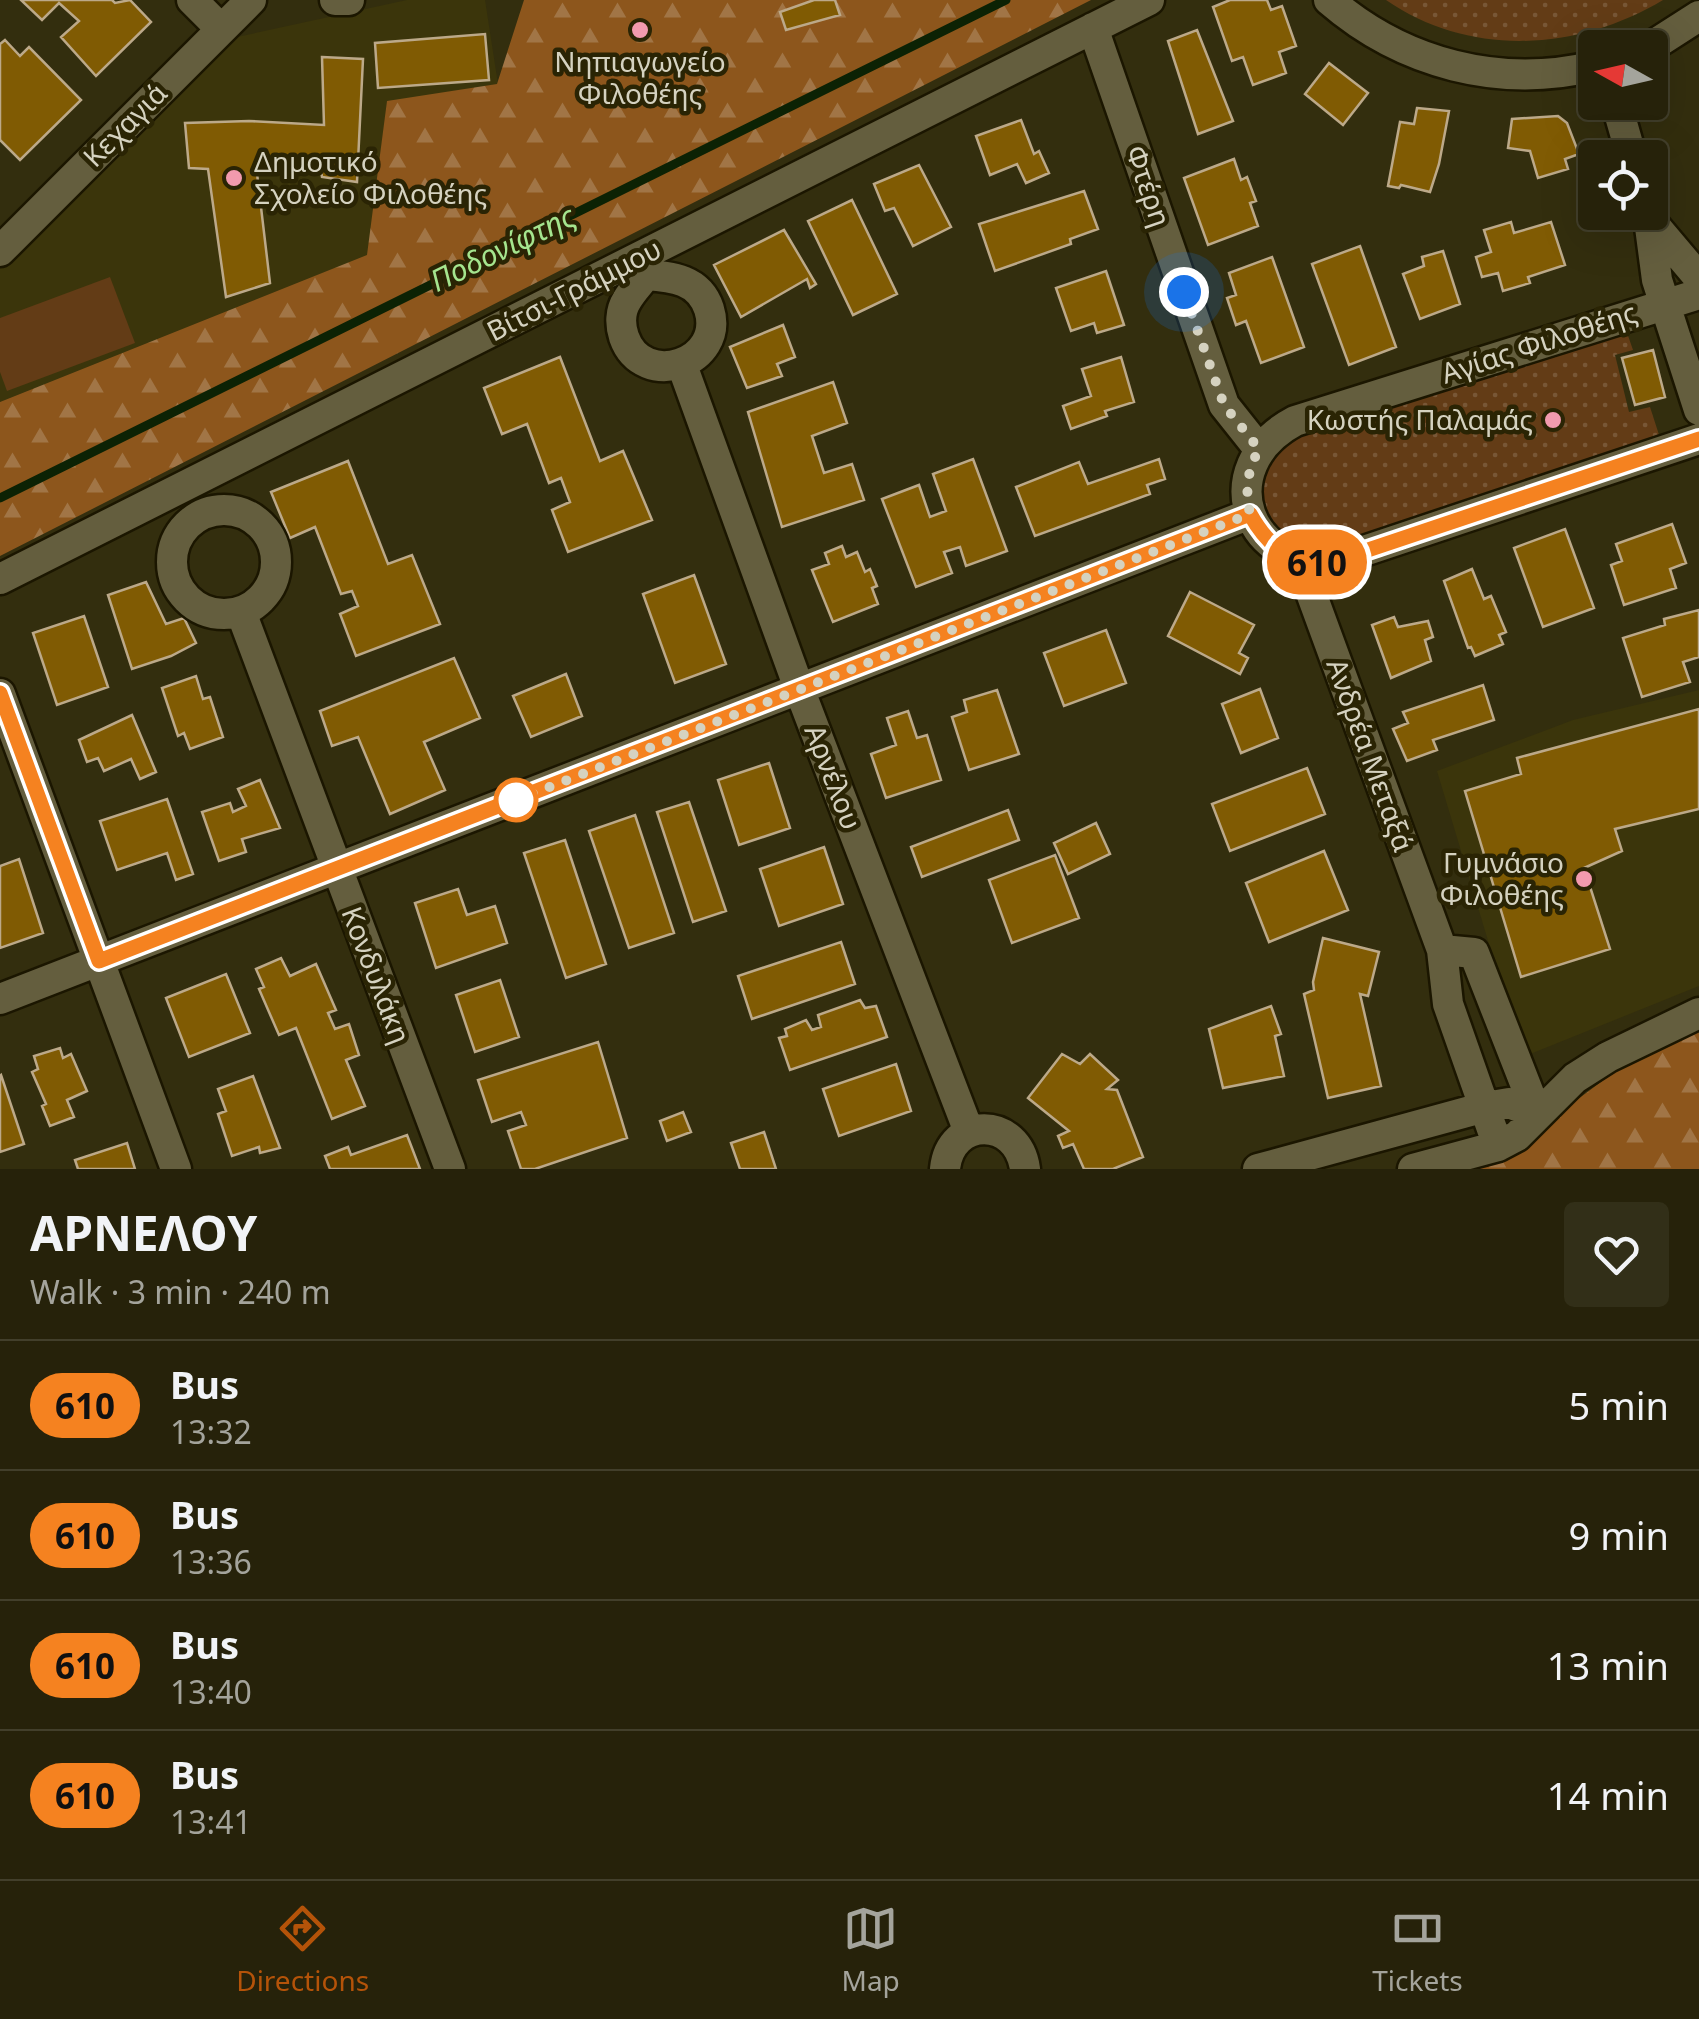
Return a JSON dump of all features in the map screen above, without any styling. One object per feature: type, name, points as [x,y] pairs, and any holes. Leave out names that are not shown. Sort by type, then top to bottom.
[{"type":"street","points":[[192,0],[221,28]]},
{"type":"street","name":"Κεχαγιά","points":[[0,251],[252,0]]},
{"type":"street","points":[[335,0],[349,0]]},
{"type":"street","name":"Βίτσι-Γράμμου","points":[[0,579],[643,266],[1149,0]]},
{"type":"street","points":[[1329,0],[1394,44],[1464,69],[1538,75],[1578,69]]},
{"type":"street","points":[[1668,36],[1699,16]]},
{"type":"street","name":"Φτέρη","points":[[1093,28],[1224,405],[1259,449]]},
{"type":"street","points":[[1651,230],[1657,280],[1697,399]]},
{"type":"street","points":[[1660,230],[1699,278]]},
{"type":"street","points":[[643,266],[690,283],[708,305],[711,319],[704,347],[682,364],[651,365],[627,346],[621,316],[643,266]]},
{"type":"street","name":"Αγίας Φιλοθέης","points":[[1259,449],[1274,432],[1294,421],[1699,294]]},
{"type":"street","name":"Αρνέλου","points":[[682,364],[800,691],[969,1132]]},
{"type":"street","points":[[1259,449],[1248,469],[1246,492],[1250,514],[1261,534],[1278,550],[1299,560],[1321,563],[1699,439]]},
{"type":"street","points":[[183,487],[198,518]]},
{"type":"street","points":[[232,510],[262,526],[276,558],[275,575],[268,591],[256,604],[240,612],[224,615],[192,604],[180,592],[174,576],[176,542],[185,528],[215,511],[232,510]]},
{"type":"street","points":[[0,999],[1250,514]]},
{"type":"street","name":"Ανδρέα Μεταξά","points":[[1299,560],[1442,950],[1448,1004],[1498,1146]]},
{"type":"street","name":"Κονδυλάκη","points":[[240,612],[450,1169]]},
{"type":"street","points":[[0,694],[176,1169]]},
{"type":"street","points":[[1442,950],[1474,953],[1536,1114]]},
{"type":"street","points":[[1413,1169],[1498,1146],[1517,1136],[1576,1078],[1608,1057],[1699,1013]]},
{"type":"street","points":[[1258,1169],[1485,1107],[1509,1103],[1536,1114]]},
{"type":"street","points":[[945,1169],[949,1150],[969,1132],[995,1130],[1008,1136],[1024,1157],[1026,1169]]},
{"type":"shaded area","name":"Δημοτικό Σχολείο Φιλοθέης","points":[[407,0],[485,0],[498,84],[387,102],[368,255],[0,402],[0,268],[228,39]]},
{"type":"shaded area","points":[[1386,0],[1663,0],[1596,30],[1524,41],[1453,32]]},
{"type":"shaded area","points":[[110,277],[135,343],[7,391],[0,372],[0,318]]},
{"type":"shaded area","points":[[1625,327],[1633,350],[1615,355],[1629,412],[1650,407],[1660,438],[1326,550],[1292,540],[1268,517],[1259,487],[1263,470],[1276,450],[1299,434]]},
{"type":"shaded area","name":"Γυμνάσιο Φιλοθέης","points":[[1699,690],[1699,986],[1523,1057],[1437,771],[1573,720]]},
{"type":"green space","points":[[524,0],[1091,0],[0,556],[0,402],[367,255],[387,101],[497,84]]},
{"type":"green space","points":[[1699,1031],[1699,1169],[1451,1169],[1504,1154],[1621,1067]]},
{"type":"building","points":[[21,0],[130,0],[151,22],[96,76],[61,37],[79,21],[59,3],[42,20]]},
{"type":"building","points":[[814,0],[835,0],[840,15],[786,30],[780,12]]},
{"type":"building","points":[[1230,0],[1267,0],[1271,10],[1282,6],[1296,46],[1279,52],[1286,73],[1253,85],[1243,57],[1232,61],[1213,7]]},
{"type":"building","points":[[1197,30],[1233,121],[1198,134],[1168,41]]},
{"type":"building","points":[[485,34],[489,80],[378,88],[375,43]]},
{"type":"building","points":[[5,40],[20,56],[29,47],[81,100],[20,160],[0,140],[0,44]]},
{"type":"building","points":[[322,57],[363,59],[357,182],[322,177],[320,165],[256,165],[270,283],[226,297],[208,169],[189,168],[185,123],[324,125]]},
{"type":"building","points":[[1329,63],[1368,93],[1343,125],[1305,94]]},
{"type":"building","points":[[1417,108],[1449,111],[1430,192],[1388,186],[1400,122],[1414,124]]},
{"type":"building","points":[[1558,116],[1567,123],[1578,151],[1565,159],[1568,169],[1538,178],[1530,151],[1508,148],[1512,119]]},
{"type":"building","points":[[1021,120],[1034,154],[1039,151],[1049,173],[1026,183],[1017,164],[990,175],[976,136]]},
{"type":"building","points":[[1234,159],[1241,180],[1247,177],[1256,201],[1250,203],[1258,226],[1208,245],[1184,178]]},
{"type":"building","points":[[919,165],[951,227],[913,246],[894,208],[885,211],[874,184]]},
{"type":"building","points":[[1084,191],[1098,229],[1070,239],[1071,244],[995,271],[979,224]]},
{"type":"building","points":[[852,200],[897,294],[853,315],[808,221]]},
{"type":"building","points":[[1511,222],[1514,233],[1551,222],[1565,265],[1528,277],[1530,283],[1503,291],[1498,273],[1482,277],[1476,257],[1491,252],[1484,230]]},
{"type":"building","points":[[784,230],[816,284],[810,288],[807,279],[741,317],[714,265]]},
{"type":"building","points":[[1360,246],[1396,347],[1349,365],[1312,264]]},
{"type":"building","points":[[1443,251],[1460,304],[1420,319],[1403,274],[1424,266],[1422,257]]},
{"type":"building","points":[[1272,257],[1304,347],[1261,363],[1246,321],[1236,325],[1227,298],[1236,295],[1229,273]]},
{"type":"building","points":[[1106,271],[1124,325],[1097,333],[1094,323],[1071,331],[1056,288]]},
{"type":"building","points":[[783,325],[795,357],[777,364],[782,376],[747,388],[730,347]]},
{"type":"building","points":[[1653,350],[1665,397],[1635,405],[1622,358]]},
{"type":"building","points":[[560,357],[600,461],[623,451],[652,520],[568,552],[552,510],[570,502],[561,478],[549,483],[527,424],[502,434],[484,388]]},
{"type":"building","points":[[1121,357],[1134,402],[1105,411],[1107,416],[1071,429],[1063,406],[1091,396],[1082,369]]},
{"type":"building","points":[[833,382],[847,423],[812,436],[824,473],[852,464],[864,500],[782,527],[748,412]]},
{"type":"building","points":[[973,459],[1007,551],[966,566],[960,547],[944,552],[952,573],[916,587],[882,499],[919,485],[930,517],[946,511],[933,474]]},
{"type":"building","points":[[1159,459],[1165,479],[1147,485],[1150,494],[1035,536],[1016,487],[1079,462],[1088,484]]},
{"type":"building","points":[[348,461],[388,564],[412,555],[440,624],[356,656],[340,614],[358,606],[352,591],[341,594],[315,527],[290,538],[271,492]]},
{"type":"building","points":[[1672,524],[1686,563],[1670,569],[1676,588],[1624,605],[1611,565],[1622,561],[1616,544]]},
{"type":"building","points":[[1565,529],[1594,608],[1543,627],[1514,548]]},
{"type":"building","points":[[842,546],[846,557],[857,552],[865,572],[870,569],[877,586],[872,588],[878,604],[833,622],[812,570],[829,564],[825,553]]},
{"type":"building","points":[[1472,569],[1484,599],[1491,596],[1506,632],[1499,635],[1503,644],[1475,656],[1468,648],[1444,581]]},
{"type":"building","points":[[694,575],[726,664],[675,683],[643,594]]},
{"type":"building","points":[[146,582],[166,624],[184,618],[196,643],[132,669],[108,595]]},
{"type":"building","points":[[1190,592],[1254,625],[1239,653],[1248,658],[1240,674],[1168,636]]},
{"type":"building","points":[[1699,610],[1699,657],[1683,662],[1690,682],[1642,697],[1623,638],[1665,625],[1664,619]]},
{"type":"building","points":[[84,616],[108,687],[57,705],[33,633]]},
{"type":"building","points":[[1394,617],[1398,627],[1428,621],[1433,637],[1425,640],[1431,661],[1391,678],[1372,625]]},
{"type":"building","points":[[1106,630],[1126,683],[1064,706],[1044,653]]},
{"type":"building","points":[[454,658],[480,718],[424,742],[445,790],[390,814],[358,737],[332,746],[320,711]]},
{"type":"building","points":[[566,674],[582,716],[531,737],[513,696]]},
{"type":"building","points":[[196,676],[203,699],[210,697],[223,737],[190,749],[184,733],[178,736],[162,688]]},
{"type":"building","points":[[1483,685],[1494,720],[1433,740],[1437,750],[1407,761],[1393,729],[1408,723],[1403,712]]},
{"type":"building","points":[[1260,689],[1278,738],[1241,753],[1222,704]]},
{"type":"building","points":[[997,690],[1019,754],[969,770],[952,717],[967,712],[964,700]]},
{"type":"building","points":[[1699,709],[1699,809],[1615,829],[1622,851],[1584,868],[1610,949],[1521,977],[1465,791],[1521,774],[1517,758]]},
{"type":"building","points":[[908,711],[917,738],[927,735],[941,780],[886,798],[871,754],[896,745],[887,718]]},
{"type":"building","points":[[132,715],[156,772],[140,779],[131,759],[104,771],[98,758],[87,762],[79,740]]},
{"type":"building","points":[[769,763],[790,828],[739,845],[718,780]]},
{"type":"building","points":[[1307,768],[1325,814],[1230,851],[1212,804]]},
{"type":"building","points":[[260,780],[280,828],[242,839],[246,852],[219,861],[202,812],[230,803],[233,812],[246,806],[238,789]]},
{"type":"building","points":[[167,799],[193,874],[176,880],[167,853],[117,870],[100,821]]},
{"type":"building","points":[[689,802],[726,911],[693,922],[657,812]]},
{"type":"building","points":[[1008,810],[1019,840],[922,877],[911,847]]},
{"type":"building","points":[[635,815],[674,933],[629,948],[589,831]]},
{"type":"building","points":[[1096,823],[1110,854],[1068,874],[1054,843]]},
{"type":"building","points":[[565,840],[606,964],[566,978],[524,853]]},
{"type":"building","points":[[824,847],[843,904],[779,926],[760,869]]},
{"type":"building","points":[[1324,851],[1348,910],[1269,942],[1246,883]]},
{"type":"building","points":[[1055,855],[1079,918],[1012,943],[989,880]]},
{"type":"building","points":[[19,859],[43,933],[0,948],[0,866]]},
{"type":"building","points":[[458,889],[467,915],[495,906],[507,943],[436,968],[415,903]]},
{"type":"building","points":[[1323,938],[1379,952],[1368,996],[1360,994],[1381,1086],[1328,1098],[1304,994],[1314,990]]},
{"type":"building","points":[[841,942],[855,984],[752,1019],[738,976]]},
{"type":"building","points":[[281,958],[290,976],[316,964],[336,1010],[328,1013],[335,1029],[349,1024],[359,1055],[346,1060],[365,1106],[332,1119],[296,1028],[279,1035],[259,989],[264,987],[256,969]]},
{"type":"building","points":[[226,974],[250,1033],[189,1057],[166,998]]},
{"type":"building","points":[[500,980],[519,1037],[475,1052],[456,995]]},
{"type":"building","points":[[860,1000],[865,1008],[876,1006],[887,1037],[790,1070],[779,1038],[787,1036],[785,1029],[806,1020],[812,1030],[821,1027],[818,1015]]},
{"type":"building","points":[[1271,1006],[1281,1034],[1275,1036],[1284,1076],[1223,1088],[1209,1029]]},
{"type":"building","points":[[598,1042],[627,1138],[535,1169],[521,1169],[508,1131],[526,1125],[521,1112],[492,1122],[478,1080]]},
{"type":"building","points":[[60,1048],[63,1058],[71,1054],[87,1091],[67,1100],[74,1117],[50,1126],[42,1106],[46,1104],[32,1072],[38,1069],[34,1056]]},
{"type":"building","points":[[1062,1054],[1080,1064],[1090,1054],[1118,1080],[1107,1089],[1117,1090],[1143,1157],[1113,1169],[1084,1169],[1073,1144],[1063,1148],[1058,1136],[1069,1131],[1028,1098]]},
{"type":"building","points":[[896,1064],[911,1111],[839,1136],[823,1089]]},
{"type":"building","points":[[0,1076],[24,1144],[0,1152]]},
{"type":"building","points":[[253,1076],[280,1148],[260,1153],[259,1147],[232,1156],[218,1114],[226,1111],[218,1089]]},
{"type":"building","points":[[683,1112],[691,1132],[667,1141],[660,1121]]},
{"type":"building","points":[[764,1132],[776,1169],[740,1169],[731,1143]]},
{"type":"building","points":[[407,1135],[420,1169],[330,1169],[325,1156],[348,1147],[351,1155]]},
{"type":"building","points":[[127,1143],[135,1169],[78,1169],[75,1160]]},
{"type":"waterway","name":"Ποδονίφτης","points":[[0,498],[1006,0]]},
{"type":"bus line","name":"610","points":[[0,693],[99,961],[1250,514],[1261,534],[1278,550],[1299,560],[1321,563],[1699,439]]},
{"type":"place","name":"Νηπιαγωγείο Φιλοθέης","points":[[640,30]]},
{"type":"place","name":"Δημοτικό Σχολείο Φιλοθέης","points":[[234,178]]},
{"type":"place","name":"Κωστής Παλαμάς","points":[[1553,420]]},
{"type":"place","name":"Γυμνάσιο Φιλοθέης","points":[[1584,879]]},
{"type":"route","points":[[516,800],[1250,514],[1246,492],[1248,469],[1259,449],[1224,405],[1184,292]]}]
